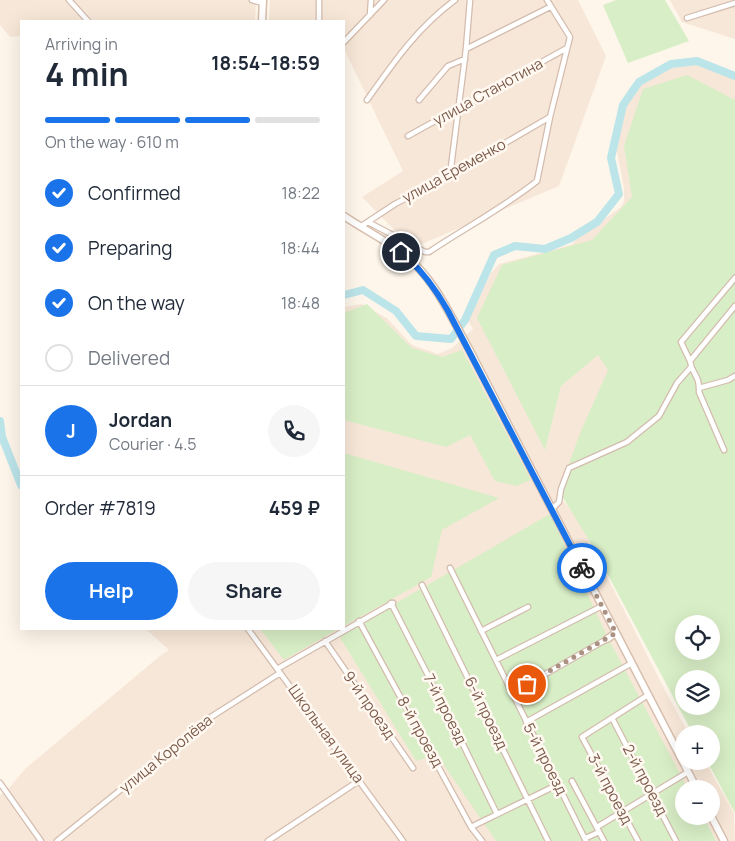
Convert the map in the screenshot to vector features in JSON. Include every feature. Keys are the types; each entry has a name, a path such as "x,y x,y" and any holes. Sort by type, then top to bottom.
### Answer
{"main road":[{"path":"262,20 263,2"},
{"path":"345,217 401,252 429,280 469,349 692,780"},
{"path":"607,639 616,633"},
{"path":"716,825 724,841"}],"street":[{"path":"69,0 87,20"},
{"path":"252,0 263,2"},
{"path":"319,0 319,20"},
{"path":"370,15 371,0"},
{"path":"345,41 384,0"},
{"path":"367,100 419,31 438,12 455,0"},
{"path":"450,175 465,59 470,0"},
{"path":"368,222 429,252 512,200 537,181 550,117 570,38 547,0"},
{"path":"687,18 735,3"},
{"path":"466,49 550,7"},
{"name":"улица Станотина","path":"408,136 568,48"},
{"path":"419,100 448,66 465,59"},
{"name":"улица Еременко","path":"360,227 395,204 450,175 550,117"},
{"path":"724,450 699,392 700,382 680,342 735,278"},
{"path":"690,361 735,306"},
{"path":"552,508 559,502 569,468 626,442 659,416 677,383 691,367"},
{"path":"699,388 728,380 735,376"},
{"name":"5-й проезд","path":"450,568 586,840"},
{"name":"6-й проезд","path":"422,586 548,841"},
{"name":"улица Королёва","path":"345,629 392,603"},
{"name":"7-й проезд","path":"392,603 496,814"},
{"path":"496,660 602,606"},
{"path":"481,631 528,607"},
{"name":"8-й проезд","path":"359,621 471,827 482,841"},
{"name":"Школьная улица","path":"249,630 403,841"},
{"name":"улица Королёва","path":"57,841 210,717 344,630"},
{"path":"512,693 607,639"},
{"name":"9-й проезд","path":"325,641 413,768"},
{"path":"526,722 632,664"},
{"path":"612,718 648,695"},
{"name":"3-й проезд","path":"612,718 582,737 638,841"},
{"name":"2-й проезд","path":"612,718 676,841"},
{"path":"586,840 623,811 688,772"},
{"path":"268,841 360,780"},
{"path":"572,781 604,841"},
{"path":"0,784 41,841"},
{"path":"471,827 557,785"}],"shaded area":[{"path":"0,0 256,0 255,20 20,20 20,36 10,37 0,25"},
{"path":"270,0 578,0 606,56 559,186 412,248 362,197 403,171 345,51 345,20 269,20"},
{"path":"670,0 735,0 735,39 682,22"},
{"path":"678,60 703,62 735,74 735,305 566,473 559,496 576,516 675,709 675,715 678,715 684,725 675,725 675,770 710,770 716,780 675,780 675,825 720,825 720,788 734,813 735,841 0,841 0,795 9,788 26,768 169,650 147,630 345,630 345,307 362,304 388,319 412,345 438,354 452,348 473,329 468,320 491,273 499,264 571,245 587,228 603,220 621,207 624,201 624,188 615,141 616,122 627,96 644,76 665,64"}],"green space":[{"path":"616,0 665,0 689,41 628,63 603,5"},
{"path":"687,75 735,100 735,813 720,785 720,780 717,780 712,770 720,770 720,725 688,725 683,715 720,715 720,670 675,670 675,700 593,547 559,491 581,431 608,370 598,355 561,386 545,450 477,318 502,265 592,240 632,197 624,146 643,89"},
{"path":"367,304 412,348 442,357 462,350 531,480 516,486 495,481 470,435 446,447 345,420 345,313"},
{"path":"345,453 499,498 442,530 431,577 345,625"},
{"path":"550,514 608,638 675,764 675,770 678,770 683,780 675,780 675,825 708,825 716,841 496,841 437,755 416,761 339,636"},
{"path":"261,630 336,630 284,660"}],"waterway":[{"path":"345,295 363,290 396,311 416,336 451,339 465,320 494,255 515,246 545,249 571,238 597,222 619,194 611,158 623,105 639,82 671,64 697,61 735,76"},
{"path":"0,421 2,437 20,482"}],"way so far":[{"path":"527,684 604,642 616,633 582,568"}],"route":[{"path":"401,252 429,280 448,311 582,568"}]}
